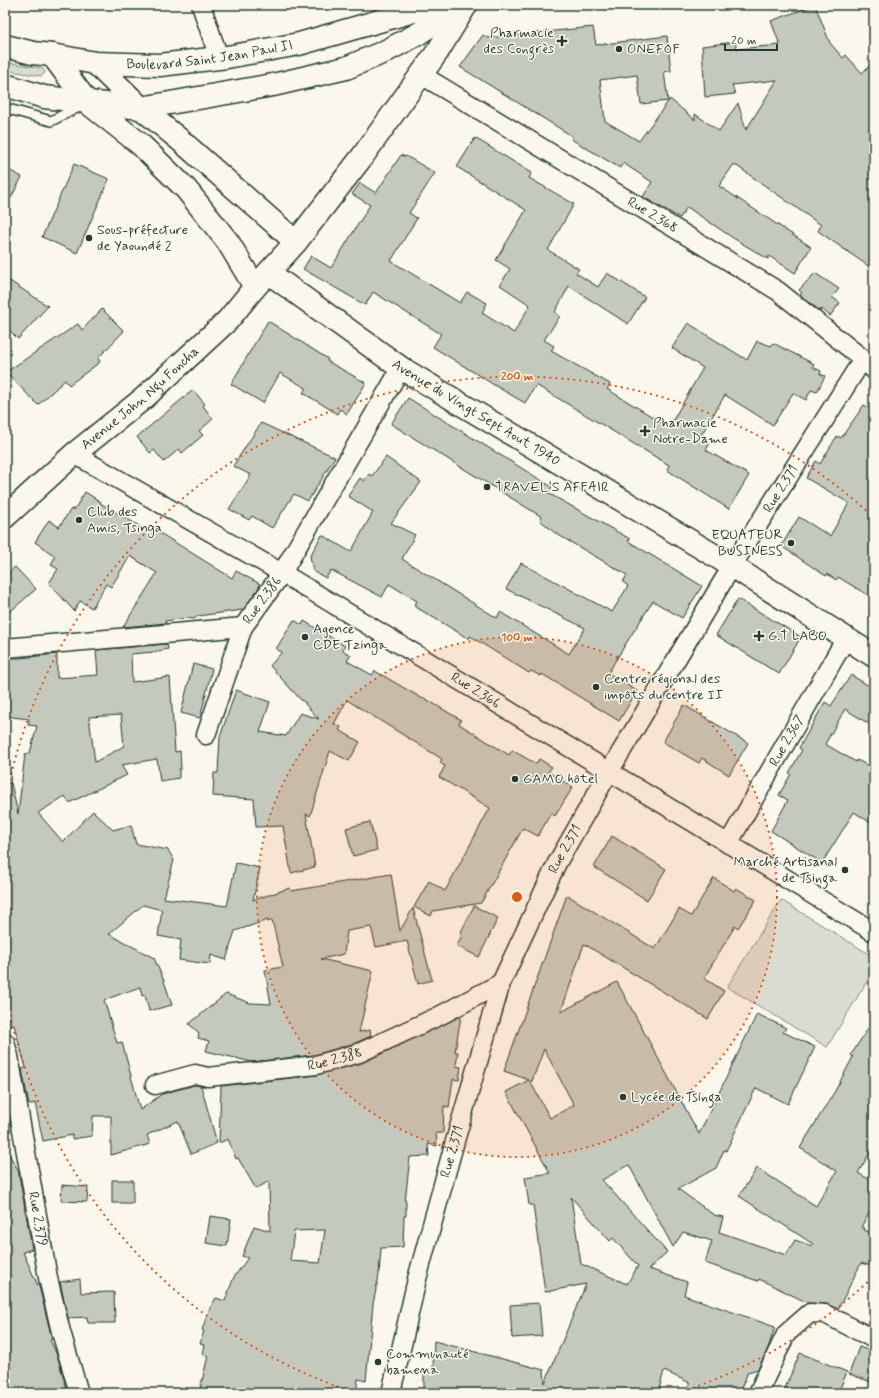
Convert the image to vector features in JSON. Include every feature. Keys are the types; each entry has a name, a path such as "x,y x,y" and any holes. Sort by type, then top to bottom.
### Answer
{"main road":[{"name":"Boulevard Saint Jean Paul II","path":"5,46 33,53 95,63 160,65 219,58 299,44 411,8 435,5"},
{"path":"5,85 44,97 141,108 273,86 346,68 384,52 412,37 461,5"},
{"name":"Avenue John Ngu Foncha","path":"5,517 74,454 155,388 228,320 296,242 362,156 438,51 466,5"},
{"path":"52,55 88,103 140,144 186,189 228,242 262,280"},
{"path":"95,63 141,108 180,140 296,242"},
{"name":"Avenue du Vingt Sept Aout 1940","path":"262,280 401,368 732,566 874,656"}],"street":[{"path":"201,5 219,58"},
{"name":"Rue 2.368","path":"420,74 778,291 868,364"},
{"name":"Rue 2.371","path":"392,1393 417,1279 501,983 557,864 609,772 732,566 868,364"},
{"name":"Rue 2.386","path":"5,648 243,627 282,573 401,368"},
{"name":"Rue 2.366","path":"74,454 282,573 728,844 842,909 874,932"},
{"path":"206,735 243,627"},
{"name":"Rue 2.367","path":"728,844 846,638"},
{"name":"Rue 2.388","path":"155,1085 195,1074 208,1077 316,1065 359,1053 441,1015 501,983"},
{"name":"Rue 2.379","path":"5,1042 9,1056 48,1278 60,1332 80,1393"},
{"path":"758,1393 786,1334 810,1313 825,1314 874,1339"}],"lane":[{"path":"5,108 51,120 88,103"}],"shaded area":[{"path":"5,62 41,68 45,73 41,76 5,70"},
{"path":"781,900 874,957 874,970 827,1047 727,987"}],"building":[{"path":"815,5 830,43 843,58 846,55 862,73 874,61 874,270 818,231 821,225 734,164 719,186 811,247 795,273 769,256 768,259 733,238 687,207 680,218 643,197 652,182 623,163 620,168 571,139 572,136 460,67 483,35 488,38 593,27 596,45 667,36 671,71 664,72 668,101 641,104 637,75 600,80 605,121 639,141 670,99 695,120 695,114 719,131 738,103 746,130 777,80 732,85 735,94 705,97 702,46 735,42 737,49 780,45 771,21"},
{"path":"475,138 532,173 529,178 574,204 548,250 579,269 576,273 598,287 607,273 645,297 628,324 569,286 555,312 560,316 544,340 554,346 551,351 610,384 607,389 669,427 703,368 672,348 688,323 747,360 757,341 771,346 773,343 814,364 813,367 821,371 820,374 825,376 817,392 811,390 806,400 793,393 773,425 725,395 700,437 710,443 706,450 749,475 729,509 667,470 669,465 536,385 525,403 499,388 433,347 441,334 373,292 365,305 303,269 311,256 331,268 370,205 352,194 360,183 376,193 401,155 406,156 435,173 409,213 417,218 391,261 460,303 467,292 487,303 482,313 514,333 530,305 500,285 510,269 496,260 526,210 457,167"},
{"path":"74,164 109,179 77,253 42,237"},
{"path":"5,168 22,177 5,209"},
{"path":"815,273 839,289 832,297 840,303 830,316 822,309 820,311 800,295 802,293 799,290"},
{"path":"5,278 48,306 18,339 5,326"},
{"path":"102,309 124,331 98,358 100,362 69,385 65,380 38,405 6,372 78,324 82,330"},
{"path":"268,321 328,359 327,361 366,383 347,414 340,409 337,414 303,393 306,388 280,373 263,403 231,384"},
{"path":"193,390 205,404 203,406 213,419 199,431 203,435 182,453 179,449 164,462 154,450 150,453 137,437"},
{"path":"408,398 552,487 548,493 630,539 628,541 702,586 682,618 653,601 625,645 608,673 637,691 619,721 542,674 541,676 531,671 529,673 470,636 469,639 414,606 417,601 389,584 382,597 331,570 326,578 313,571 310,556 322,535 351,552 373,512 348,496 360,478 364,481 369,474 372,476 386,457 421,482 391,523 415,535 402,559 497,618 500,612 569,654 585,628 506,589 521,563 612,612 628,586 623,582 627,575 555,533 540,520 542,517 391,424"},
{"path":"864,405 874,411 874,599 838,577 836,580 827,574 826,576 781,546 799,517 830,536 849,503 806,478 816,461 820,464 837,436 841,438"},
{"path":"261,423 335,457 308,501 294,494 272,528 252,516 249,520 229,509 251,475 233,466"},
{"path":"85,492 101,502 100,503 153,534 155,530 232,578 236,571 260,584 258,589 243,610 198,616 194,619 187,618 165,621 166,623 123,627 157,573 130,556 111,587 106,584 92,608 80,601 74,611 49,583 58,569 51,565 55,556 35,542 49,520 59,527 71,509 74,510"},
{"path":"15,567 36,589 5,616 5,576"},
{"name":"G.T LABO","path":"738,599 801,637 779,674 716,635"},
{"path":"294,620 302,625 304,621 345,646 342,650 351,655 347,661 372,675 375,671 423,699 424,698 461,720 459,724 509,755 512,750 536,764 539,759 552,767 548,772 573,787 555,816 551,813 538,836 523,828 481,903 433,911 431,916 414,907 429,881 445,891 490,808 439,777 445,766 440,763 442,759 347,700 334,724 341,727 339,730 360,742 349,761 330,751 310,816 306,814 315,867 291,873 283,826 256,827 254,799 213,796 214,773 218,773 220,737 236,690 270,702 260,732 286,736 300,713 319,719 305,704 306,703 301,700 270,666 282,652 276,649"},
{"path":"167,644 168,649 131,654 132,682 170,677 175,752 180,751 181,769 179,769 179,778 160,781 157,759 121,765 127,775 69,803 65,796 38,813 63,842 93,811 113,830 131,825 136,844 168,850 174,860 164,898 227,906 236,863 260,868 253,900 290,888 291,891 391,874 400,931 413,908 432,980 418,984 407,941 376,947 371,927 347,931 344,954 321,959 373,971 359,1032 370,1030 371,1036 355,1043 314,1055 252,1062 206,1051 209,1041 198,1038 199,1033 189,1024 226,994 250,1003 271,1004 265,970 283,967 272,920 235,931 226,960 211,955 210,964 179,960 181,940 158,936 162,910 143,905 109,934 154,958 172,1005 149,1011 145,995 142,996 140,987 104,1000 117,1043 122,1042 140,1110 162,1094 195,1085 201,1086 217,1143 191,1154 178,1121 147,1135 150,1144 111,1155 111,1116 93,1116 92,1136 72,1139 72,1135 43,1141 35,1103 29,1105 22,1069 26,1068 14,1025 7,1027 5,1019 5,783 11,783 18,814 25,754 30,753 37,726 28,725 29,719 5,716 5,703 7,702 10,675 5,675 5,658 57,654 57,678 98,675 96,650","holes":["121,715 124,746 95,762 89,717"]},
{"path":"193,664 212,669 200,718 181,713"},
{"path":"851,675 874,689 874,727 845,709 825,744 856,762 857,760 874,769 874,825 854,812 822,863 771,831 788,800 779,795 802,750 799,748 825,702 831,706"},
{"path":"684,705 748,743 729,775 702,758 699,763 663,742"},
{"path":"370,822 377,850 353,856 346,828"},
{"path":"612,836 666,869 647,900 594,867"},
{"path":"714,878 734,891 736,888 756,900 738,928 735,926 704,978 724,991 708,1019 584,944 561,1012 617,982 699,1134 757,1014 786,1028 783,1032 815,1047 788,1104 756,1088 726,1151 724,1150 716,1168 678,1189 714,1215 723,1217 719,1232 786,1255 795,1240 812,1246 813,1244 739,1196 757,1168 816,1206 837,1171 800,1148 835,1091 853,1057 851,1055 874,1019 874,1146 858,1173 874,1182 874,1205 861,1227 865,1228 864,1230 874,1234 874,1267 861,1263 838,1309 826,1304 808,1303 759,1279 758,1281 705,1263 712,1241 683,1232 673,1247 629,1165 602,1180 667,1252 649,1269 687,1282 684,1295 775,1327 768,1348 758,1369 748,1372 739,1393 685,1393 690,1383 664,1371 658,1393 424,1393 424,1370 433,1369 434,1341 544,1370 545,1383 586,1284 545,1292 533,1205 529,1205 525,1177 550,1173 506,1092 529,1080 504,1071 567,895 655,949 679,909 691,916","holes":["544,1049 574,1105 550,1118 530,1081 532,1081","571,1197 610,1241 613,1238 638,1266 627,1284 581,1264"]},
{"path":"474,906 498,918 479,957 457,946 462,935 460,934"},
{"path":"461,1016 455,1052 458,1052 456,1066 461,1067 459,1080 453,1079 449,1107 444,1106 443,1133 436,1133 437,1146 428,1144 429,1156 410,1157 405,1202 406,1216 404,1216 403,1247 381,1248 379,1275 373,1304 366,1381 358,1379 356,1393 199,1393 208,1356 202,1354 204,1345 200,1344 204,1331 202,1330 210,1308 216,1298 225,1301 234,1277 248,1258 242,1256 254,1226 270,1231 269,1181 256,1189 238,1158 236,1159 228,1139 219,1143 221,1086 317,1075 362,1063","holes":["325,1230 320,1263 290,1261 294,1231"]},
{"path":"5,1147 18,1170 25,1208 32,1249 23,1252 39,1286 52,1339 50,1340 57,1355 68,1393 5,1393"},
{"path":"112,1180 133,1180 133,1203 112,1203"},
{"path":"62,1185 88,1187 87,1202 61,1201"},
{"path":"210,1216 231,1219 227,1246 206,1243"},
{"path":"80,1279 81,1293 114,1292 115,1323 88,1323 87,1317 68,1318 60,1282"},
{"path":"539,1303 542,1336 512,1338 510,1305"},
{"path":"859,1347 874,1352 874,1383 849,1374"},
{"path":"800,1353 847,1372 838,1393 783,1393"}],"place":[{"name":"Pharmacie des Congrès","path":"562,41"},
{"name":"ONEFOF","path":"619,49"},
{"name":"Sous-préfecture de Yaoundé 2","path":"89,238"},
{"name":"Pharmacie Notre-Dame","path":"645,431"},
{"name":"TRAVEL'S AFFAIR","path":"487,487"},
{"name":"Club des Amis, Tsinga","path":"79,520"},
{"name":"EQUATEUR BUSINESS","path":"791,543"},
{"name":"G.T LABO","path":"759,636"},
{"name":"Agence CDE Tzinga","path":"305,637"},
{"name":"Centre régional des impôts du centre II","path":"596,687"},
{"name":"GAMO hôtel","path":"515,779"},
{"name":"Marché Artisanal de Tsinga","path":"845,870"},
{"name":"Lycée de Tsinga","path":"623,1097"},
{"name":"Communauté bamena","path":"378,1362"}]}
